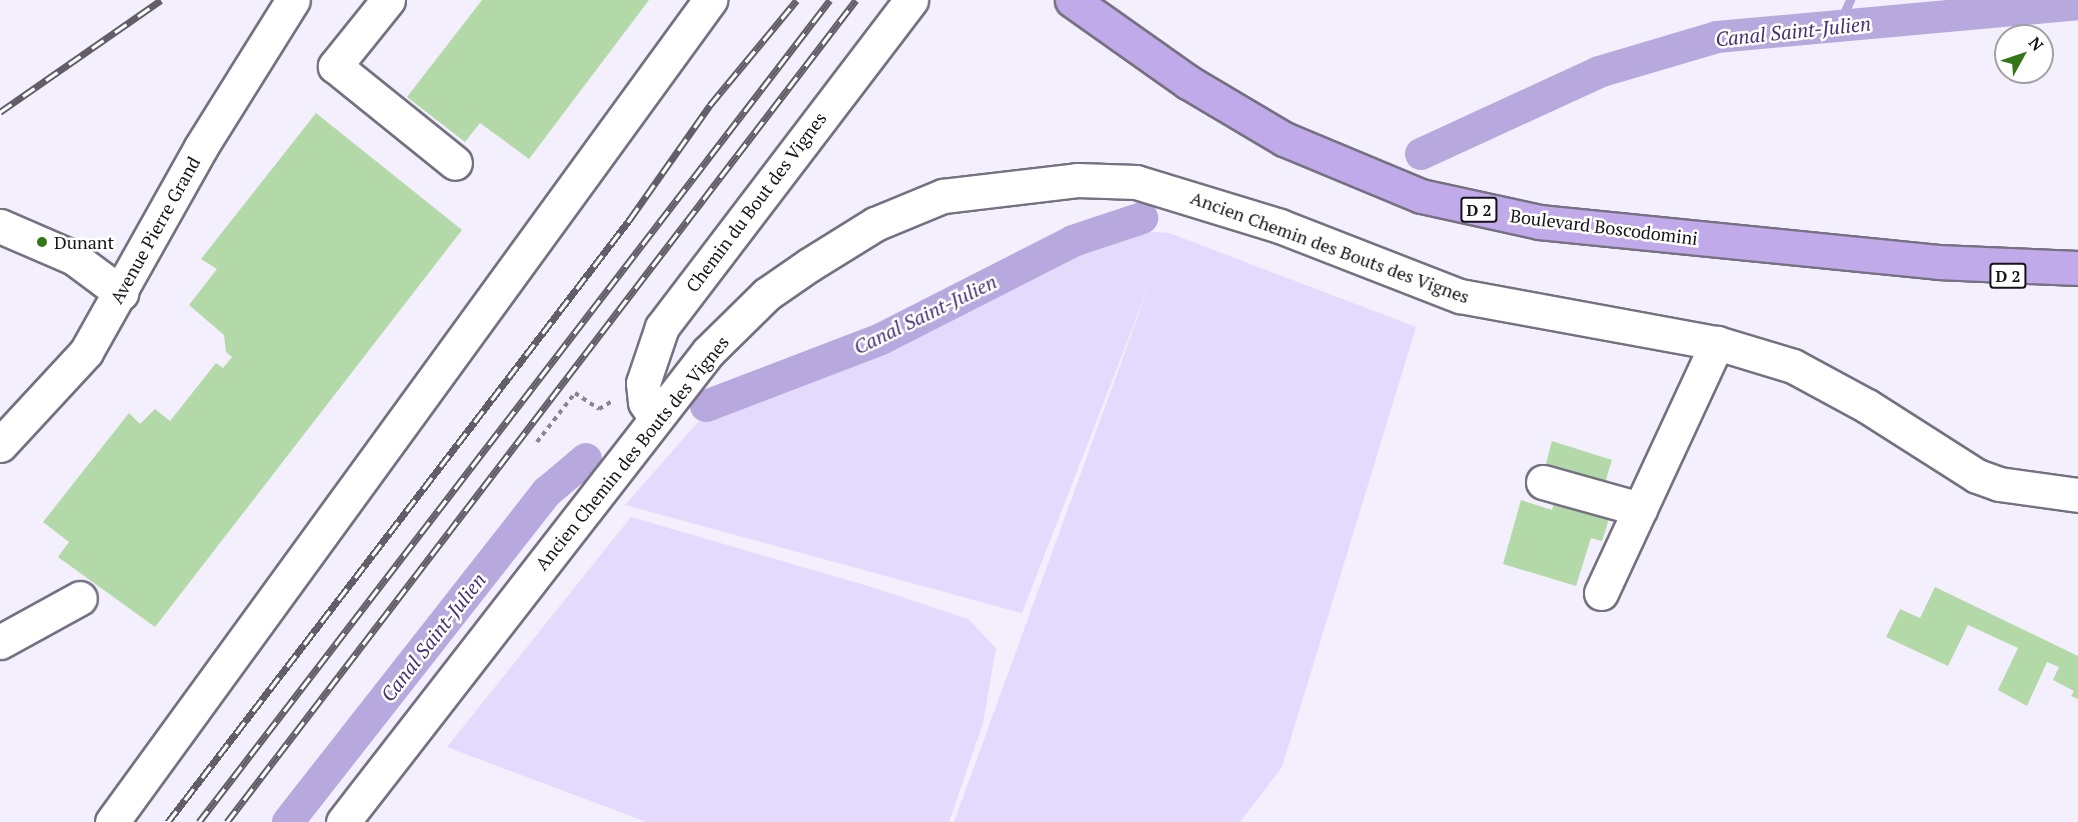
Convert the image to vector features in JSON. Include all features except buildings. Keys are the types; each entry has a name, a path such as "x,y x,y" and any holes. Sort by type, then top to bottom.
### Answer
{"main road":[{"name":"Boulevard Boscodomini","path":"1072,0 1188,82 1284,139 1421,196 1539,222 1938,262 2078,268"},
{"name":"Boulevard Boscodomini","path":"1938,262 2078,291"}],"street":[{"name":"Avenue Pierre Grand","path":"0,445 86,352 201,147 293,0"},
{"path":"388,0 335,66 455,163"},
{"path":"112,822 710,0"},
{"name":"Chemin du Bout des Vignes","path":"643,383 662,327 911,0"},
{"name":"Ancien Chemin des Bouts des Vignes","path":"343,822 708,352 767,294 875,224 943,196 1077,180 1136,182 1217,204 1460,296 1717,343 1793,366 1867,406 1977,476 1999,484 2070,489"},
{"path":"0,226 74,258 121,293"},
{"path":"1601,593 1717,343"},
{"path":"643,383 645,402 656,418"},
{"path":"1543,482 1640,509"},
{"path":"0,642 80,598"}],"path":[{"path":"537,442 575,393 600,409 643,383"}],"shaded area":[{"path":"1139,231 1169,233 1416,327 1282,767 1240,822 954,822 1153,275 1022,613 625,505 699,421 745,405 1068,257"},
{"path":"631,517 878,589 968,619 996,648 983,723 949,822 647,822 447,747"}],"waterway":[{"path":"1837,28 1850,0"},
{"name":"Canal Saint-Julien","path":"1421,154 1599,72 1717,37 2078,4"},
{"name":"Canal Saint-Julien","path":"706,406 881,339 1073,241 1142,218"},
{"name":"Canal Saint-Julien","path":"288,822 547,492 586,459"}],"railway":[{"path":"0,112 161,0"},
{"path":"168,822 630,219 710,105 797,0"},
{"path":"199,822 830,0"},
{"path":"227,822 856,0"}],"place":[{"name":"Dunant","path":"42,242"}]}
